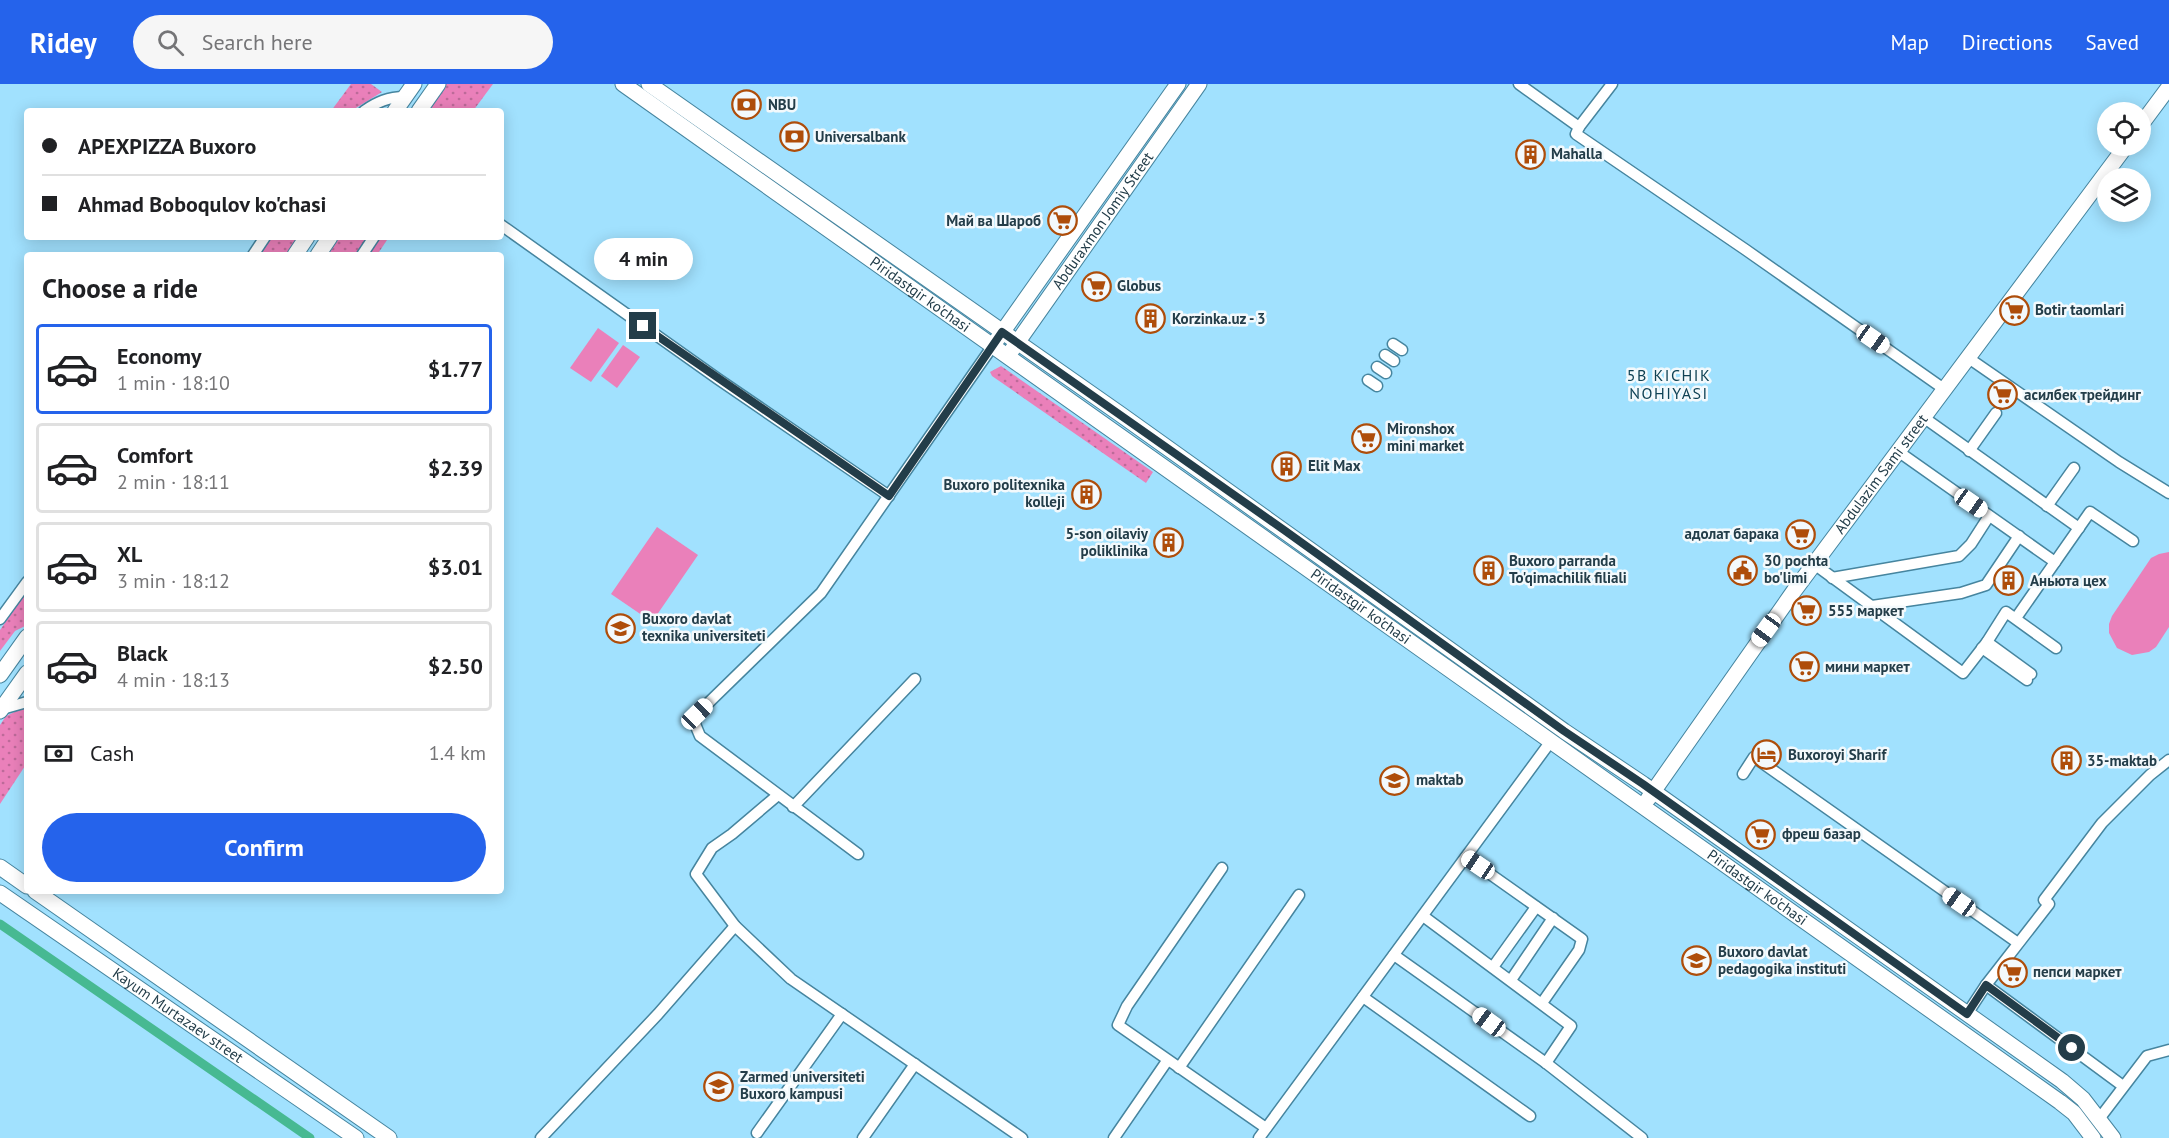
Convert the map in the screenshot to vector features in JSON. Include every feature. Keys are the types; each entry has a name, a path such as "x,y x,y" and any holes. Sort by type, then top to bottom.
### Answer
{"main road":[{"path":"397,108 414,84"},
{"name":"Piridastgir ko'chasi","path":"623,84 2060,1102 2074,1113 2093,1138"},
{"name":"Piridastgir ko'chasi","path":"649,84 2073,1089 2113,1138"},
{"name":"Abduraxmon Jomiy Street","path":"992,347 1178,84"},
{"name":"Abduraxmon Jomiy Street","path":"1007,357 1199,84"},
{"path":"2151,111 2169,87"},
{"path":"422,108 432,97"},
{"name":"Abdulazim Sami street","path":"1642,806 1814,564 2118,156"},
{"path":"0,675 24,641"},
{"path":"1,710 24,677"},
{"path":"0,867 24,884"},
{"name":"Kayum Murtazaev street","path":"0,893 356,1138"},
{"name":"Kayum Murtazaev street","path":"39,894 389,1138"}],"street":[{"path":"1519,84 1579,127"},
{"path":"1612,84 1576,134 1944,389"},
{"path":"368,108 374,103 391,97 405,97"},
{"path":"504,227 889,496"},
{"path":"858,854 700,736 695,724 697,714 821,592 992,347"},
{"path":"1967,357 2119,462 2169,493"},
{"path":"1969,451 1996,413"},
{"path":"1923,417 2079,528"},
{"path":"1899,452 2055,562"},
{"path":"2047,506 2074,468"},
{"path":"2016,618 2090,512 2133,541"},
{"path":"1833,578 1959,556 1971,544 1989,516"},
{"path":"1872,606 1960,593 1986,585 2019,536"},
{"path":"1814,564 1963,673 1985,645 2006,612 2056,648"},
{"path":"0,619 24,586"},
{"path":"1985,645 2029,677"},
{"path":"793,807 915,679"},
{"path":"1,710 24,703"},
{"path":"1259,1138 1551,741"},
{"path":"1743,774 1754,757 2018,943"},
{"path":"1967,1014 1986,985 2049,904 2044,900 2102,823 2150,775 2169,760"},
{"path":"778,795 712,848 696,874 735,926 791,979 1022,1138"},
{"path":"1466,857 1582,939 1581,945 1542,1003"},
{"path":"1222,868 1128,1006 1118,1025 1266,1128"},
{"path":"1179,1068 1299,895"},
{"path":"1494,967 1536,907"},
{"path":"1423,916 1571,1026 1546,1063"},
{"path":"1511,980 1553,918"},
{"path":"541,1138 658,1014 735,926"},
{"path":"1394,955 1546,1063 1642,1138"},
{"path":"1986,985 2123,1086"},
{"path":"1363,997 1530,1116"},
{"path":"757,1133 842,1014"},
{"path":"2099,1119 2147,1056 2169,1050"},
{"path":"1114,1138 1167,1060"},
{"path":"866,1137 915,1064"}],"shaded area":[{"path":"351,84 371,84 382,92 356,108 333,108"},
{"path":"446,84 493,84 475,108 432,108 432,104"},
{"path":"268,240 297,240 289,252 260,252"},
{"path":"338,240 367,240 358,252 330,252"},
{"path":"378,240 387,240 379,252 370,252"},
{"path":"598,328 619,343 591,382 570,368"},
{"path":"623,345 640,357 617,388 601,376"},
{"path":"1001,366 1153,472 1146,483 992,376 990,372"},
{"path":"657,527 698,555 652,622 611,594"},
{"path":"2169,552 2169,627 2156,647 2149,652 2132,655 2117,648 2109,633 2109,624 2151,558"},
{"path":"24,595 24,626 15,631 0,651 0,630"},
{"path":"24,707 24,768 0,804 0,725 6,716"}],"waterway":[{"path":"0,924 310,1138"}],"place":[{"name":"NBU","path":"747,105"},
{"name":"Universalbank","path":"794,137"},
{"name":"Mahalla","path":"1530,154"},
{"name":"Май ва Шароб","path":"1062,221"},
{"name":"Globus","path":"1096,286"},
{"name":"Botir taomlari","path":"2014,310"},
{"name":"Korzinka.uz - 3","path":"1151,319"},
{"name":"асилбек трейдинг","path":"2003,395"},
{"name":"Mironshox mini market","path":"1366,438"},
{"name":"Elit Max","path":"1287,466"},
{"name":"Buxoro politexnika kolleji","path":"1086,494"},
{"name":"адолат барака","path":"1800,534"},
{"name":"5-son oilaviy poliklinika","path":"1169,543"},
{"name":"Buxoro parranda To'qimachilik filiali","path":"1488,570"},
{"name":"30 pochta bo'limi","path":"1743,570"},
{"name":"Аньюта цех","path":"2009,581"},
{"name":"555 маркет","path":"1807,611"},
{"name":"Buxoro davlat texnika universiteti","path":"621,628"},
{"name":"мини маркет","path":"1804,667"},
{"name":"Buxoroyi Sharif","path":"1767,755"},
{"name":"35-maktab","path":"2066,761"},
{"name":"maktab","path":"1395,780"},
{"name":"фреш базар","path":"1761,834"},
{"name":"Buxoro davlat pedagogika instituti","path":"1697,961"},
{"name":"пепси маркет","path":"2012,972"},
{"name":"Zarmed universiteti Buxoro kampusi","path":"719,1086"}],"district":[{"name":"5B KICHIK NOHIYASI","path":"1669,384"}],"route":[{"path":"643,326 889,496 1002,332 1967,1014 1986,985 2072,1048"}]}
